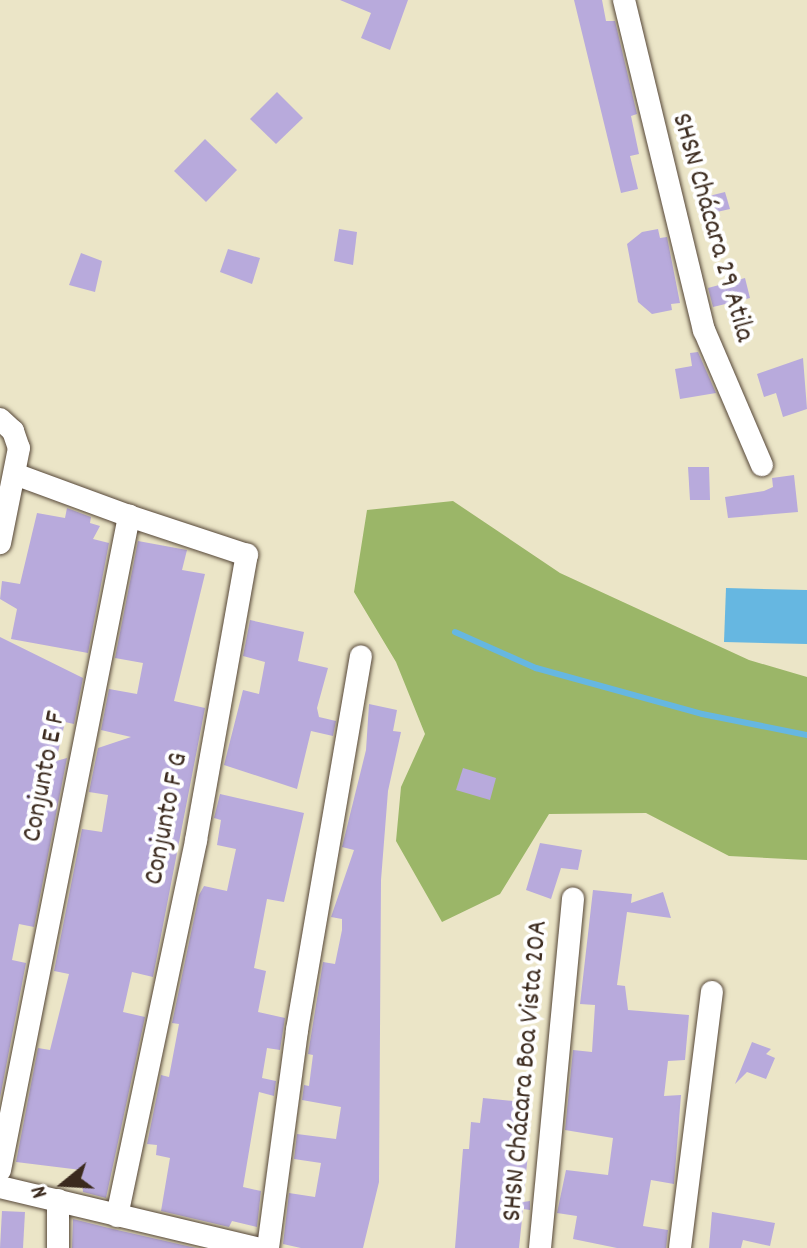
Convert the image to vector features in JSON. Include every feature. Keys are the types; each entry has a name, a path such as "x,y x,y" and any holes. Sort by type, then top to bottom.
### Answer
{"street":[{"name":"SHSN Chácara 29 Atila","path":"624,0 648,118 704,330 762,465"},
{"path":"0,419 13,431 19,448 0,543"},
{"path":"15,474 129,516"},
{"name":"Conjunto E F","path":"0,1170 129,516"},
{"name":"Conjunto F G","path":"117,1216 196,840 247,555 129,516"},
{"path":"268,1248 297,1030 361,656"},
{"name":"SHSN Chácara Boa Vista 20A","path":"540,1248 573,899"},
{"path":"680,1248 712,992"},
{"path":"0,1187 117,1216 164,1238 256,1248"},
{"path":"58,1200 58,1248"}],"green space":[{"path":"453,501 560,573 749,660 807,677 807,860 729,856 646,813 549,814 500,894 442,922 396,841 401,787 425,734 396,662 354,592 367,510"}],"water":[{"path":"726,588 807,590 807,644 724,642"}],"building":[{"path":"340,0 408,0 390,50 361,38 371,13"},
{"path":"574,0 602,0 606,21 615,21 637,114 631,116 639,154 630,156 638,189 621,193"},
{"path":"277,92 303,118 276,144 250,119"},
{"path":"205,139 237,170 206,202 174,171"},
{"path":"725,192 730,209 708,214 705,197"},
{"path":"339,229 357,232 353,265 334,261"},
{"path":"658,229 660,238 667,237 680,303 671,304 672,310 652,314 638,302 627,244 642,232"},
{"path":"228,249 260,258 252,284 220,272"},
{"path":"81,253 102,261 95,292 69,285"},
{"path":"745,278 750,298 713,307 708,288"},
{"path":"698,352 716,393 680,399 675,369 692,366 690,353"},
{"path":"803,358 807,409 783,417 776,393 764,397 757,374"},
{"path":"688,467 709,467 710,500 690,500"},
{"path":"794,475 798,512 728,518 725,497 764,491 773,487 772,478"},
{"path":"67,508 91,517 90,523 100,526 93,539 109,543 88,653 11,639 17,609 0,599 2,581 20,584 37,513 65,518"},
{"path":"138,541 187,550 182,570 205,574 174,701 205,708 153,977 132,972 123,1012 145,1017 106,1198 83,1192 81,1170 16,1162 38,1048 50,1050 69,974 54,971 82,829 102,832 108,795 89,792 98,748 131,737 101,730 109,689 137,694 143,663 115,658"},
{"path":"250,620 304,632 298,661 328,668 317,708 319,717 336,721 333,736 311,731 297,789 224,765 243,690 259,694 265,662 243,656"},
{"path":"0,637 83,678 74,724 65,722 56,761 67,758 34,927 19,924 12,960 26,963 0,1098"},
{"path":"369,704 397,710 393,731 401,732 388,791 381,880 379,1182 363,1248 301,1248 283,1244 289,1193 315,1197 321,1163 294,1159 297,1134 336,1139 341,1107 302,1100 304,1085 309,1086 313,1055 308,1054 323,962 335,964 342,930 342,919 331,917 354,850 342,847 366,750"},
{"path":"463,768 496,778 490,800 456,790"},
{"path":"220,794 304,813 284,902 267,899 254,968 266,971 258,1012 285,1018 280,1050 267,1048 262,1078 276,1081 274,1096 259,1092 243,1187 261,1191 257,1227 232,1221 229,1227 161,1211 170,1158 156,1155 157,1145 147,1144 161,1075 169,1077 179,1024 172,1023 199,895 204,886 227,891 236,849 217,845 221,820 214,818"},
{"path":"540,843 582,850 578,870 561,868 551,899 526,890"},
{"path":"593,890 632,894 631,903 663,892 671,918 627,912 617,985 625,986 628,1010 689,1015 685,1060 668,1061 664,1096 681,1095 674,1184 651,1180 643,1226 668,1230 666,1248 617,1248 573,1239 577,1216 557,1213 566,1170 608,1175 613,1138 565,1130 573,1050 592,1052 595,1005 580,1004"},
{"path":"752,1042 771,1049 766,1054 775,1058 766,1079 747,1072 735,1084"},
{"path":"483,1098 523,1102 522,1154 528,1154 523,1202 530,1201 530,1210 523,1209 519,1248 455,1248 463,1149 469,1149 471,1122 480,1123"},
{"path":"2,1211 25,1212 23,1248 0,1248"},
{"path":"712,1212 775,1223 770,1246 743,1240 741,1248 709,1248"},
{"path":"73,1219 113,1229 196,1248 72,1248"}],"waterway":[{"path":"455,632 536,668 702,714 807,735"}]}
